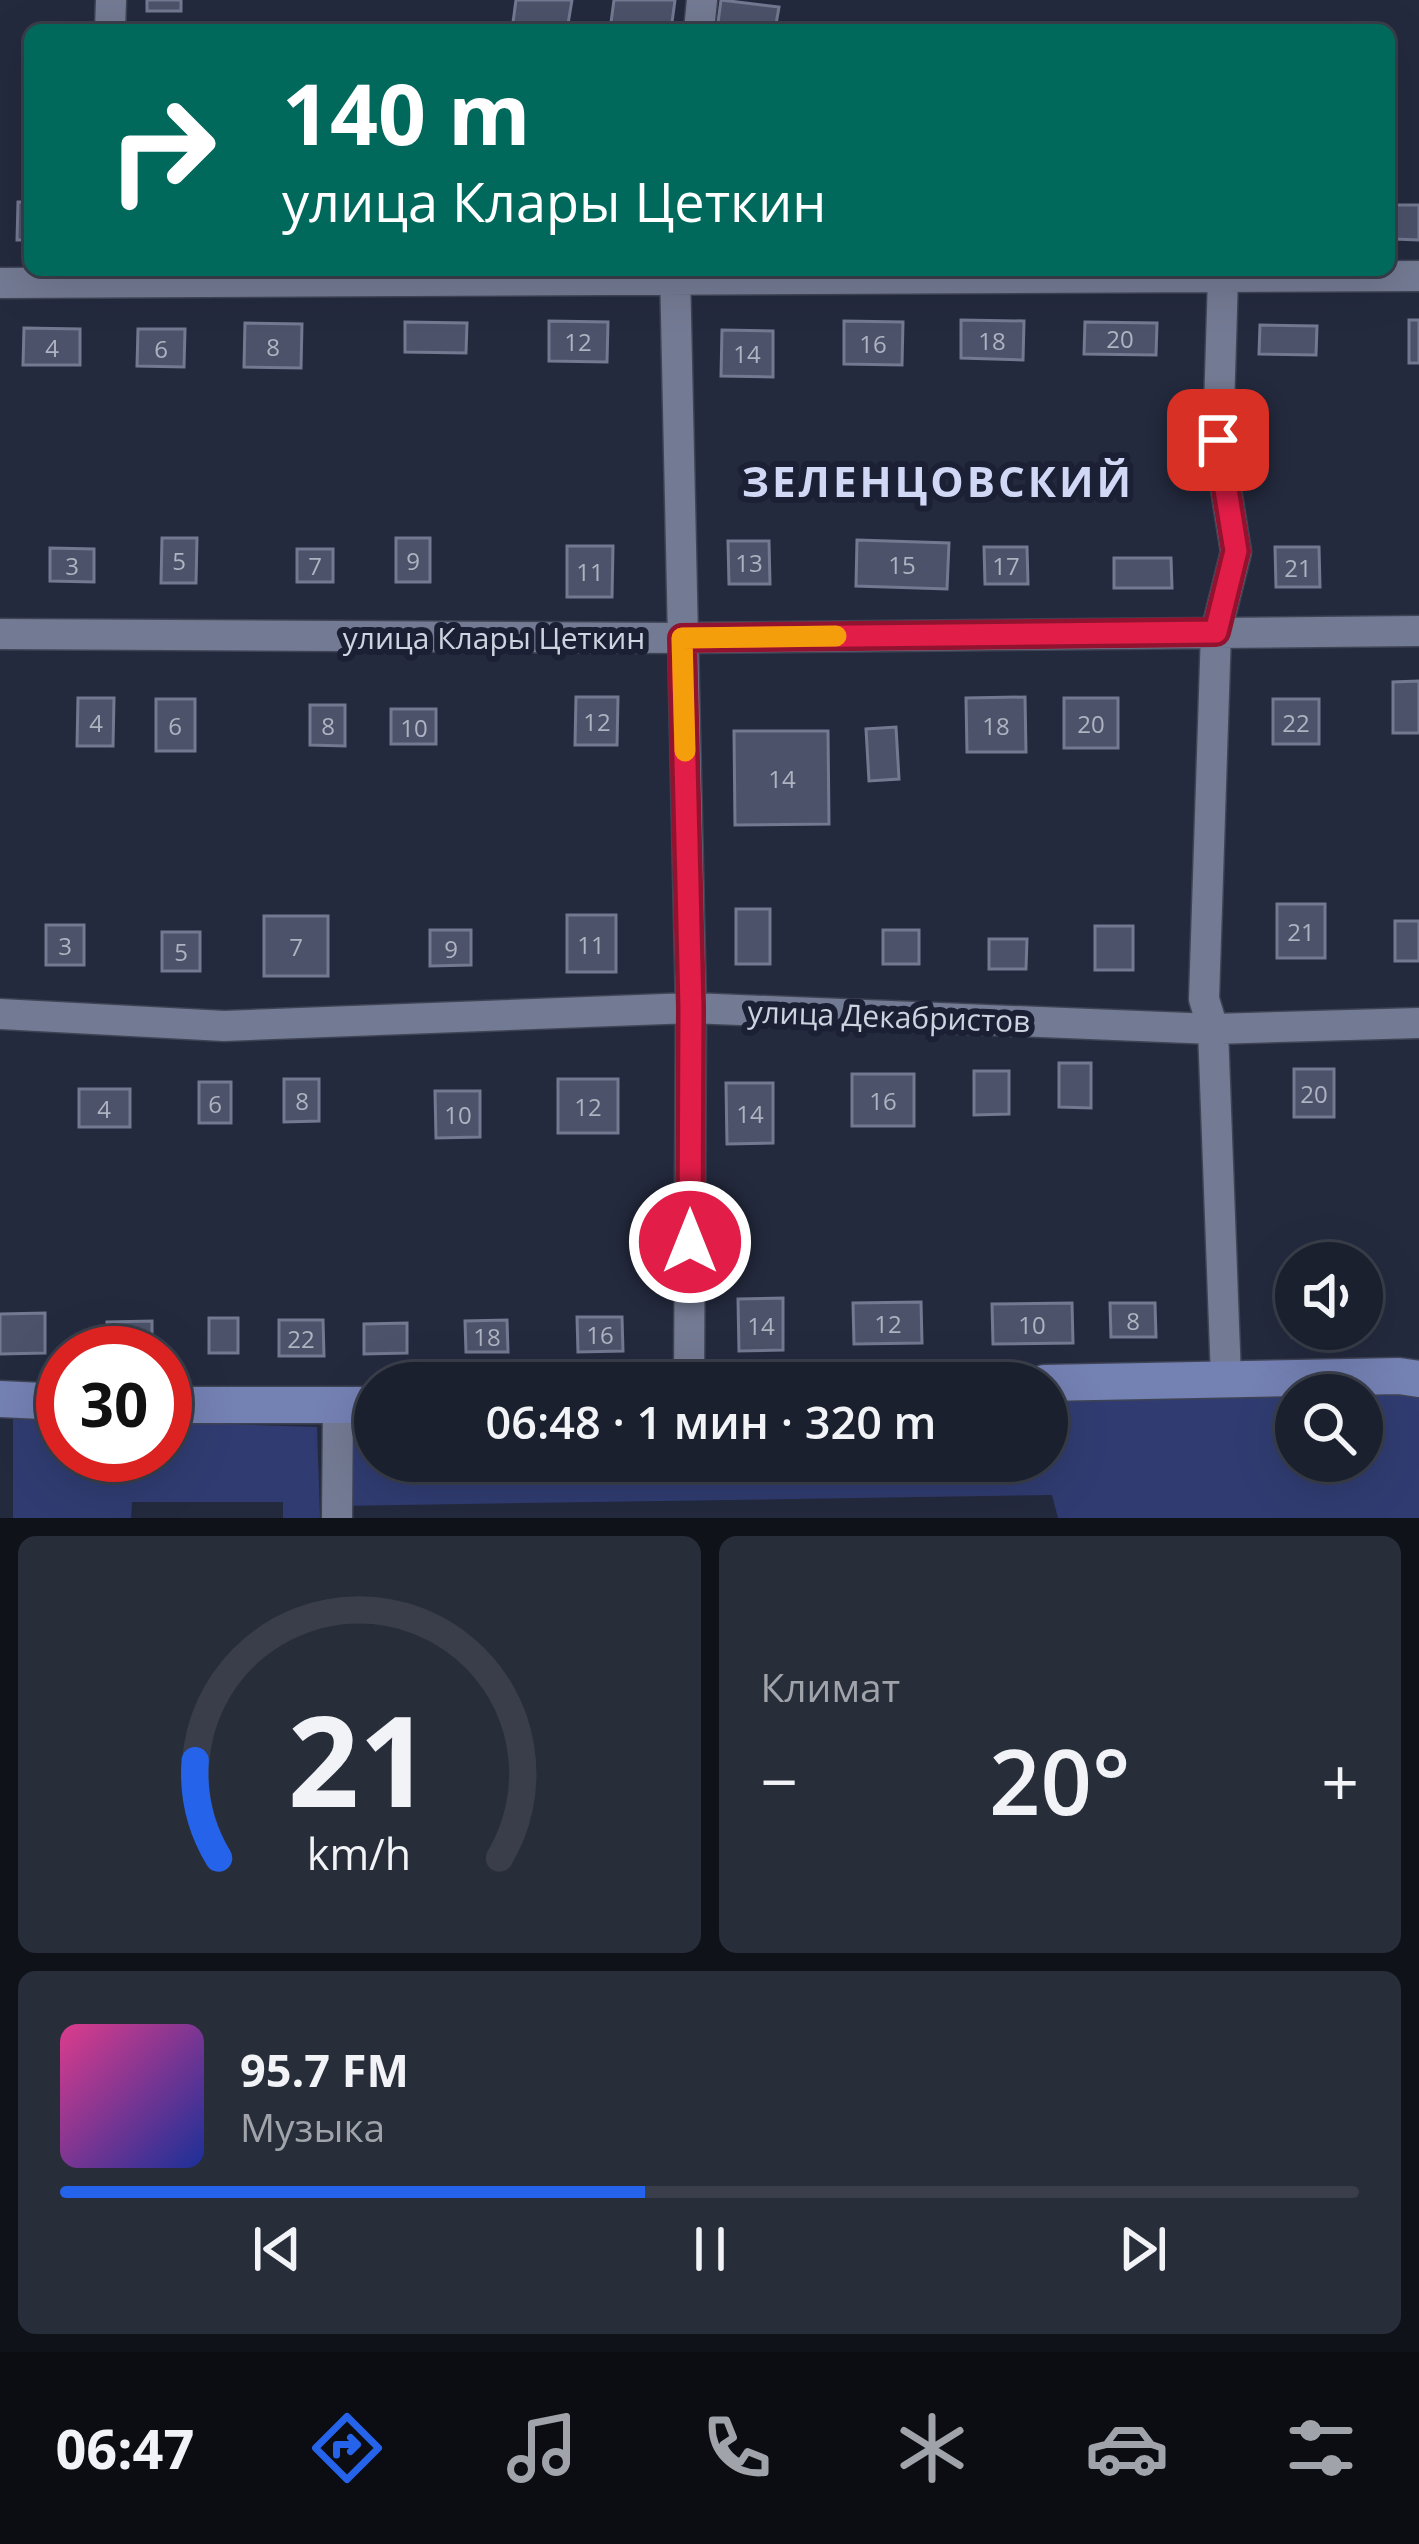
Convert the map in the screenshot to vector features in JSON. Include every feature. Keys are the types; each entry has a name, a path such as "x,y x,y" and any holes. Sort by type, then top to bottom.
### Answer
{"main road":[{"path":"1068,1382 1419,1379"},
{"path":"0,1400 36,1401"},
{"path":"192,1406 354,1406"}],"street":[{"path":"0,283 103,276"},
{"path":"675,276 691,1008 689,1362"},
{"path":"858,276 1419,276"},
{"path":"1223,278 1218,440 1236,551 1216,632 1204,999 1213,1029 1226,1378"},
{"name":"улица Клары Цеткин","path":"0,634 682,638 1419,631"},
{"name":"улица Декабристов","path":"0,1014 224,1026 691,1008 1213,1029 1419,1023"},
{"path":"337,1518 338,1407"}],"shaded area":[{"path":"1383,1379 1419,1379 1419,1518 1058,1518 1052,1495 337,1506 338,1407 354,1406 354,1482 1068,1482 1068,1383 1275,1381 1275,1482 1383,1482"},
{"path":"13,1417 36,1418 36,1482 192,1482 192,1423 317,1427 320,1518 283,1518 283,1502 132,1502 131,1518 13,1518"}],"building":[{"path":"147,0 181,0 181,11 147,11"},
{"path":"516,0 572,0 568,24 513,24"},
{"path":"614,0 675,0 672,24 611,24"},
{"path":"721,0 779,7 776,24 718,24"},
{"path":"18,202 24,202 24,240 17,240"},
{"path":"1395,205 1419,205 1419,240 1395,239"},
{"path":"961,320 1024,321 1023,360 961,358"},
{"path":"1409,320 1419,320 1419,363 1409,363"},
{"path":"549,321 608,322 607,362 549,361"},
{"path":"844,321 903,322 902,365 844,364"},
{"path":"405,322 467,323 466,353 405,352"},
{"path":"1085,322 1157,323 1156,355 1084,354"},
{"path":"245,323 302,324 301,368 244,367"},
{"path":"1260,325 1317,326 1316,355 1259,354"},
{"path":"24,328 80,329 80,365 23,365"},
{"path":"138,329 185,329 184,367 137,366"},
{"path":"722,330 773,331 773,377 721,376"},
{"path":"162,538 197,538 196,583 161,583"},
{"path":"396,538 430,538 430,582 396,582"},
{"path":"857,540 949,543 947,589 856,586"},
{"path":"728,541 769,541 770,584 729,584"},
{"path":"567,546 613,546 612,597 567,597"},
{"path":"984,547 1027,547 1028,584 985,584"},
{"path":"1275,547 1319,547 1320,587 1276,587"},
{"path":"50,548 94,549 94,582 50,581"},
{"path":"297,549 333,549 333,582 297,582"},
{"path":"1114,558 1171,558 1172,588 1114,588"},
{"path":"1419,681 1419,733 1393,733 1393,682"},
{"path":"576,697 618,697 617,745 575,745"},
{"path":"1025,697 1026,752 967,752 966,698"},
{"path":"78,698 114,698 113,746 77,746"},
{"path":"1064,698 1118,698 1118,748 1064,748"},
{"path":"156,699 195,699 195,751 156,751"},
{"path":"1273,699 1319,699 1319,744 1273,744"},
{"path":"310,705 345,705 345,746 310,745"},
{"path":"391,709 436,709 436,744 391,744"},
{"path":"896,727 899,779 869,781 866,729"},
{"path":"734,731 828,731 829,824 735,825"},
{"path":"1277,904 1325,904 1325,958 1277,958"},
{"path":"736,909 770,909 770,964 736,964"},
{"path":"567,915 616,915 616,972 567,972"},
{"path":"264,916 328,916 328,976 264,976"},
{"path":"1395,921 1419,921 1419,961 1395,961"},
{"path":"46,925 84,925 84,965 46,965"},
{"path":"1095,926 1133,926 1133,970 1095,970"},
{"path":"430,930 471,930 471,965 430,966"},
{"path":"883,930 919,930 919,964 883,964"},
{"path":"162,932 200,932 200,971 162,971"},
{"path":"989,939 1027,939 1026,969 989,969"},
{"path":"1059,1063 1091,1063 1091,1108 1059,1107"},
{"path":"1294,1069 1334,1069 1334,1117 1294,1117"},
{"path":"974,1071 1009,1071 1009,1114 974,1115"},
{"path":"852,1074 914,1074 914,1126 852,1126"},
{"path":"284,1079 319,1079 319,1121 284,1122"},
{"path":"558,1079 618,1079 618,1133 558,1133"},
{"path":"199,1082 231,1082 231,1123 199,1123"},
{"path":"726,1083 773,1083 773,1143 727,1144"},
{"path":"79,1089 130,1089 130,1127 79,1127"},
{"path":"435,1091 480,1091 480,1137 436,1138"},
{"path":"783,1298 783,1350 739,1351 738,1299"},
{"path":"921,1302 922,1343 854,1344 853,1303"},
{"path":"1072,1303 1073,1343 993,1344 992,1304"},
{"path":"1110,1303 1155,1303 1156,1337 1111,1337"},
{"path":"45,1313 45,1326 36,1326 36,1353 0,1354 0,1314"},
{"path":"577,1317 622,1317 623,1351 578,1352"},
{"path":"209,1318 238,1318 238,1353 209,1353"},
{"path":"279,1320 323,1320 324,1356 279,1356"},
{"path":"507,1320 508,1352 466,1352 465,1321"},
{"path":"152,1321 152,1326 107,1326 107,1322"},
{"path":"407,1323 407,1353 364,1354 364,1324"}],"slow traffic":[{"path":"685,751 682,638 836,636"}],"district":[{"name":"ЗЕЛЕНЦОВСКИЙ","path":"938,480"}],"route":[{"path":"690,1242 691,1008 682,638 1216,632 1236,551 1218,440"}]}
